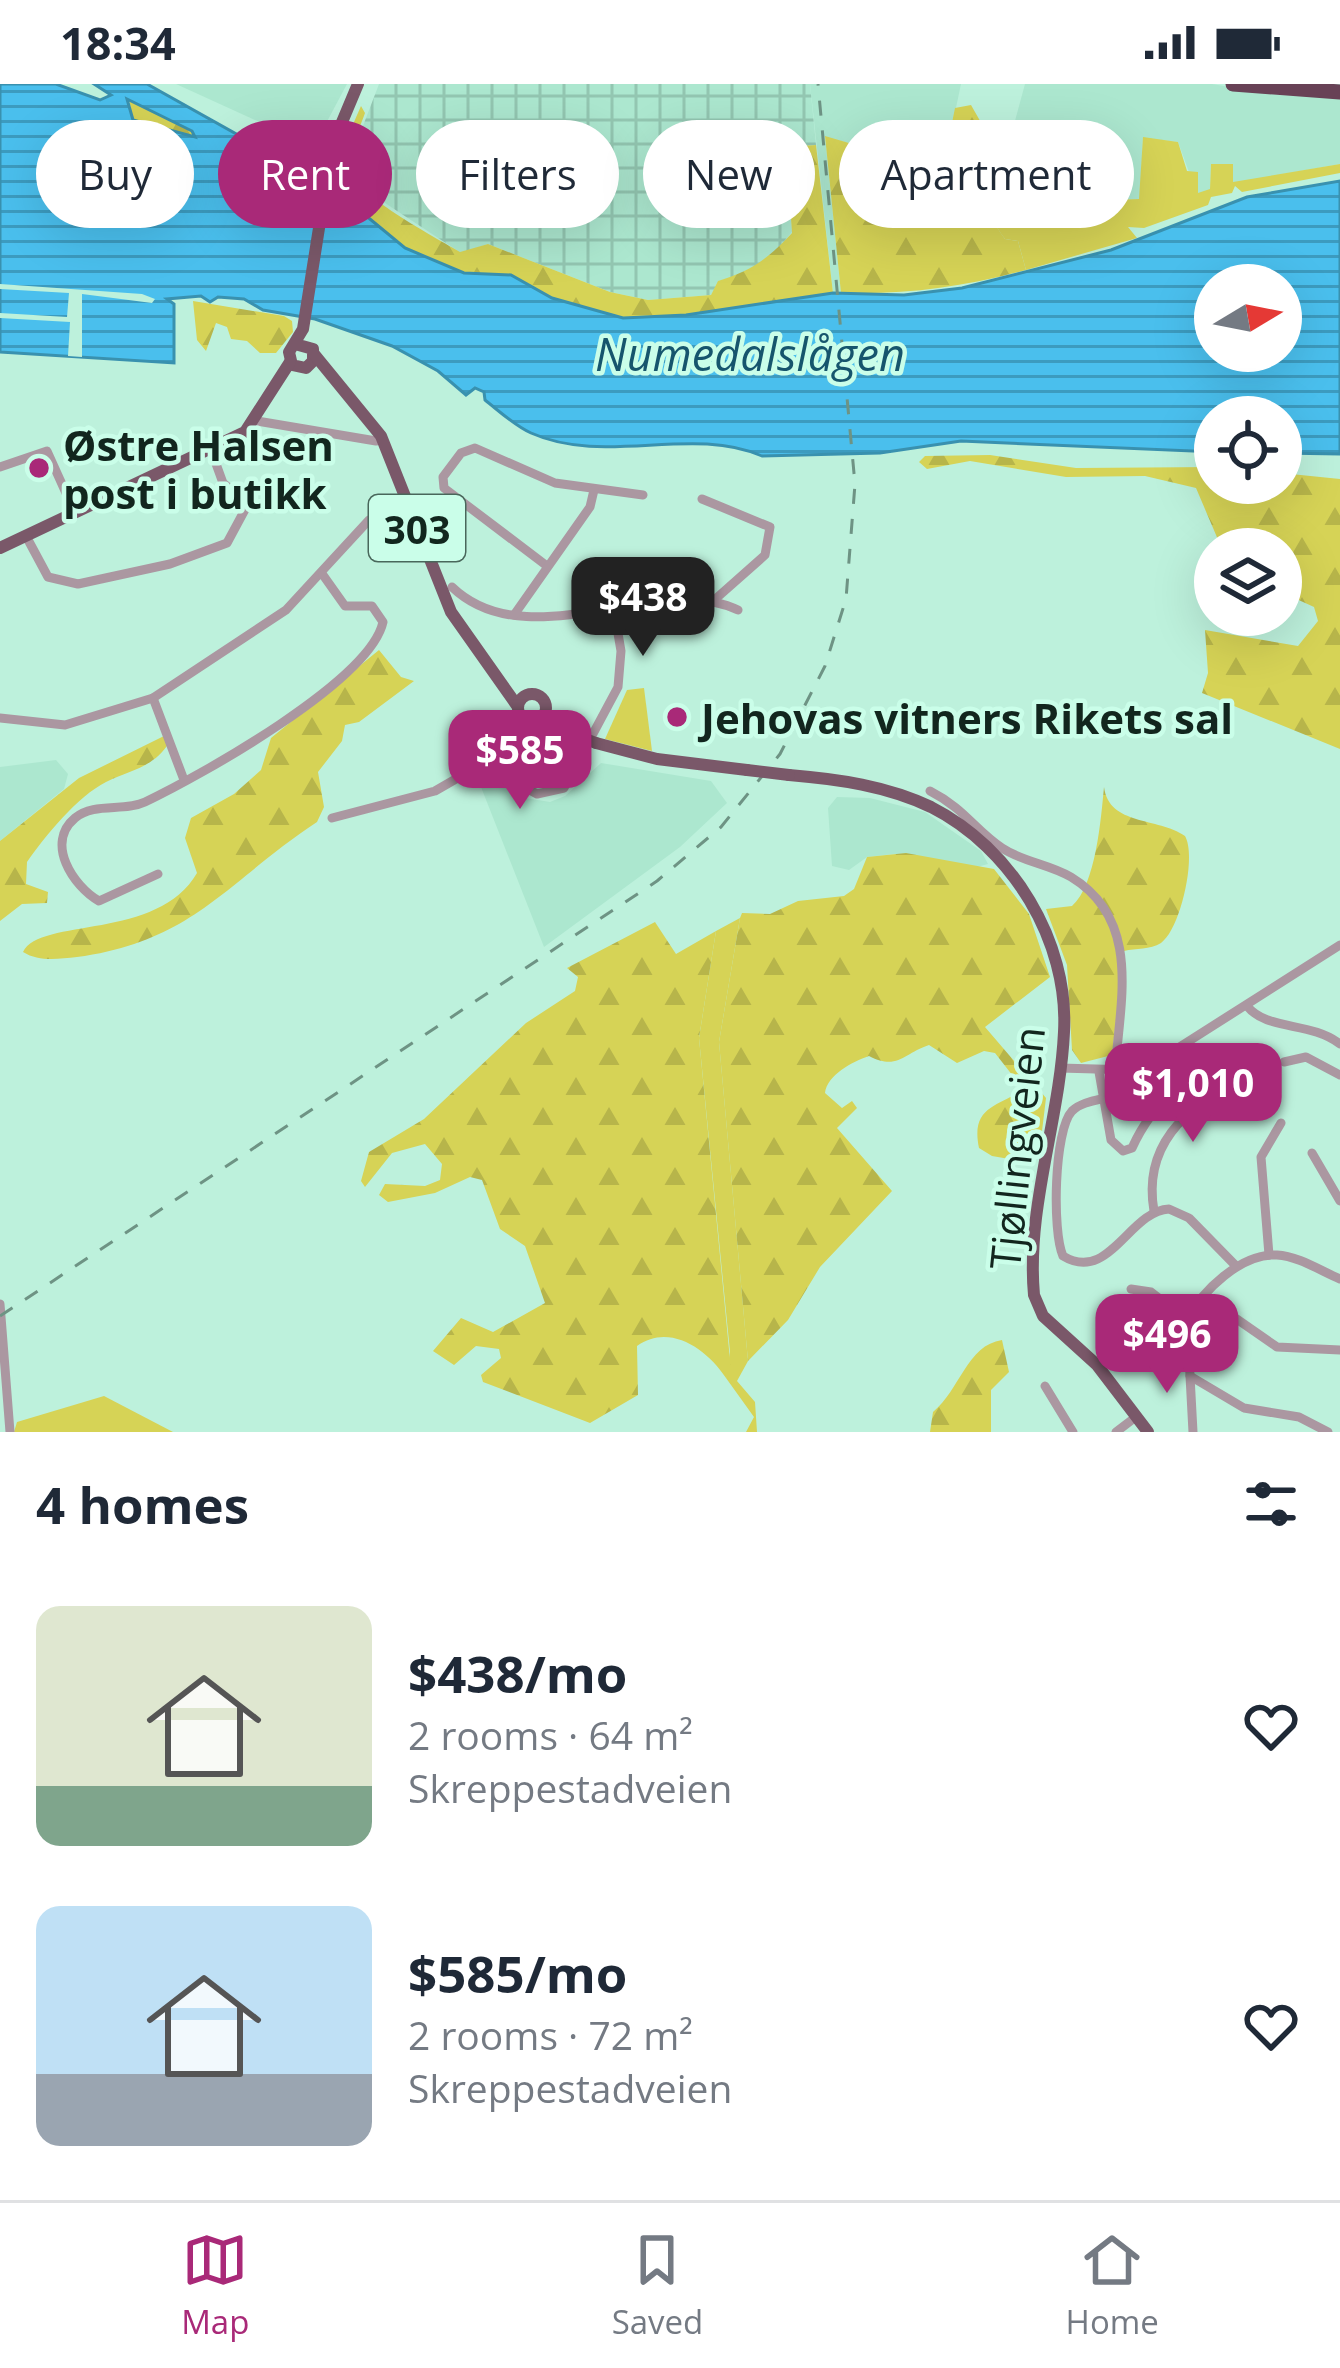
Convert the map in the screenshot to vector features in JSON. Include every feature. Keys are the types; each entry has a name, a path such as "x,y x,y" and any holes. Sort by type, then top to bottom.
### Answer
{"highway":[{"path":"1233,84 1340,92"}],"main road":[{"path":"0,548 211,450 257,421 275,390 299,366 326,178 342,120 362,84"},
{"path":"299,366 306,342"},
{"name":"303","path":"306,342 381,436 451,612 531,721"},
{"path":"299,366 330,375"},
{"path":"502,683 539,697 566,729"},
{"path":"518,707 529,694"},
{"path":"531,721 546,707"},
{"path":"531,721 566,729"},
{"name":"Tjøllingveien","path":"566,729 592,742 657,759 859,784 911,799 958,824 997,857 1034,908 1056,964 1064,1010 1034,1295 1050,1325 1097,1365 1148,1432"}],"street":[{"path":"257,421 376,441"},
{"path":"547,566 442,484 461,453 475,448 535,477 643,495"},
{"path":"0,467 40,450 52,461 76,513"},
{"path":"26,536 45,573 69,584 117,578 215,549 232,539 248,501 223,483 211,450"},
{"path":"514,615 590,507 594,490"},
{"path":"702,499 770,527 765,555 712,602"},
{"path":"0,718 65,725 153,698 286,610 369,520 408,501"},
{"path":"158,874 99,901 84,892 64,862 62,840 72,820 88,810 140,805 252,746 344,675 378,637 383,622 376,609 345,606 323,574"},
{"path":"452,587 477,606 514,615 712,602 738,610"},
{"path":"531,721 509,764 517,783 531,792 556,792 571,782 618,687 620,651 614,610"},
{"path":"153,698 184,781"},
{"path":"481,738 489,741 494,767"},
{"path":"332,818 436,791 509,764"},
{"path":"930,791 970,815 1000,846 1054,868 1102,901 1117,932 1124,971 1115,1071"},
{"path":"1060,1068 1100,1072 1156,1062 1340,945"},
{"path":"1246,1006 1259,1020 1318,1028 1340,1044"},
{"path":"1100,1072 1113,1145 1128,1150 1173,1088 1204,1067 1237,1055"},
{"path":"1284,1062 1306,1057 1340,1075"},
{"path":"1154,1211 1149,1178 1156,1156 1196,1106 1239,1085"},
{"path":"1106,1098 1072,1112 1066,1124 1054,1217 1060,1250 1074,1262 1102,1257 1154,1211 1182,1214 1236,1266"},
{"path":"1268,1255 1262,1157 1281,1123"},
{"path":"1312,1153 1340,1201"},
{"path":"1324,1177 1340,1170"},
{"path":"1193,1432 1187,1320 1205,1298 1236,1266 1268,1255 1340,1279"},
{"path":"1131,1289 1151,1292 1187,1320"},
{"path":"1205,1298 1277,1347 1340,1350"},
{"path":"0,1304 10,1432"},
{"path":"1190,1376 1244,1408 1299,1417 1328,1432"},
{"path":"1045,1386 1073,1432"},
{"path":"1116,1432 1137,1416"}],"shaded area":[{"path":"176,84 347,84 328,120 255,120"},
{"path":"379,84 810,84 814,120 643,120 643,228 792,228 792,232 752,271 719,281 711,295 648,300 610,292 488,244 461,253 423,228 619,228 619,120 416,120 416,223 392,208 392,120 365,120"},
{"path":"810,84 961,84 953,120 839,120 839,140 825,137 841,293 833,293"},
{"path":"1025,84 1212,84 1278,95 1340,96 1340,164 1234,183 1211,165 1210,190 1197,194 1178,142 1143,138 1140,199 1134,199 1134,120 1015,120"},
{"path":"56,760 68,774 64,789 0,841 0,767"},
{"path":"601,763 711,781 727,803 680,847 544,947 481,787 483,780 490,772 500,774 525,798 550,802 565,796"},
{"path":"837,797 870,798 925,812 981,851 988,864 977,867 894,854 867,857 849,870 832,866 828,808"}],"green space":[{"path":"129,99 170,120 133,120"},
{"path":"971,105 980,120 953,120 955,108"},
{"path":"825,136 839,140 839,228 998,228 1005,239 1018,241 1026,270 935,289 841,293"},
{"path":"1143,137 1178,142 1187,171 1198,172 1198,193 1210,189 1211,164 1233,164 1233,182 1340,164 1340,173 1242,192 1235,186 1232,193 1211,197 1208,205 1144,228 1134,227 1134,199 1139,199"},
{"path":"816,145 833,293 686,315 623,318 552,298 511,275 464,273 405,248 381,228 392,228 392,211 460,252 488,244 610,292 648,300 711,295 718,281 750,268 775,250 792,228 815,228"},
{"path":"998,228 1129,228 1137,238 1026,270 1018,241 1005,239"},
{"path":"193,301 284,316 292,321 293,332 276,353 260,353 247,341 231,339 227,327 216,323 206,351 197,340"},
{"path":"990,455 1076,468 1194,467 1194,488 1145,476 1066,477 970,461 927,469 919,462 925,456"},
{"path":"1302,475 1340,479 1340,749 1202,693 1208,673 1205,636 1240,636 1298,646 1318,621 1314,607 1302,602 1302,528 1213,528 1203,504 1302,504"},
{"path":"379,650 401,677 414,681 359,722 345,725 342,741 318,772 324,807 317,822 207,906 151,938 77,957 42,959 23,952 52,934 129,919 179,894 197,873 185,838 191,818 234,794 261,770 271,738"},
{"path":"644,688 652,751 605,739 627,690"},
{"path":"164,736 169,743 156,758 84,797 27,862 26,884 48,892 47,903 22,904 0,921 0,841 79,778"},
{"path":"1104,787 1108,800 1125,815 1185,836 1188,876 1168,936 1157,945 1124,951 1112,1055 1081,1063 1072,1050 1067,965 1046,909 1072,906 1087,883"},
{"path":"906,853 994,869 1029,914 1050,977 985,1027 1046,1098 1039,1156 1032,1163 992,1156 979,1148 977,1134 983,1115 1023,1089 995,1053 984,1051 957,1063 929,1045 894,1061 869,1056 841,1070 825,1093 842,1108 852,1101 857,1108 837,1128 892,1191 820,1267 788,1320 748,1361 719,1042 740,918 742,913 770,914 798,901 844,896 854,889 867,857"},
{"path":"740,918 719,1042 748,1361 737,1381 755,1402 757,1432 746,1432 754,1417 726,1378 730,1352 699,1038 716,931"},
{"path":"655,922 676,954 716,931 699,1038 731,1370 726,1378 686,1342 662,1337 649,1340 637,1346 638,1395 590,1423 483,1382 481,1375 501,1358 499,1349 476,1346 454,1365 433,1351 461,1318 493,1332 545,1303 525,1246 500,1229 482,1180 470,1177 435,1193 388,1202 379,1195 385,1184 425,1186 440,1180 442,1164 425,1144 392,1153 365,1187 361,1181 369,1152 424,1119 526,1023 575,991 578,977 567,968"},
{"path":"1002,1340 1009,1372 991,1390 991,1432 930,1432 933,1412 972,1359"},
{"path":"104,1396 173,1432 14,1432 17,1422"}],"water":[{"name":"Numedalslågen","path":"0,84 56,84 100,100 111,95 94,84 147,84 218,124 218,228 381,228 405,248 464,273 511,275 552,298 623,318 686,315 833,293 904,295 962,288 1111,250 1247,197 1340,181 1340,454 1302,453 1302,396 1194,396 1194,451 961,441 880,453 762,456 706,444 618,447 559,442 525,430 485,400 484,392 475,388 466,395 438,371 392,346 315,319 263,310 244,299 167,299 174,304 174,363 0,352"}],"pier":[{"path":"0,284 142,294 155,299 152,303 82,294 82,357 68,356 70,322 0,318 0,313 67,317 69,293 0,289"}],"railway":[{"path":"0,1316 657,881 721,827 780,754 825,666 846,599 855,484 818,84"}],"place":[{"name":"Østre Halsen post i butikk","path":"39,468"},
{"name":"Jehovas vitners Rikets sal","path":"677,717"}]}
